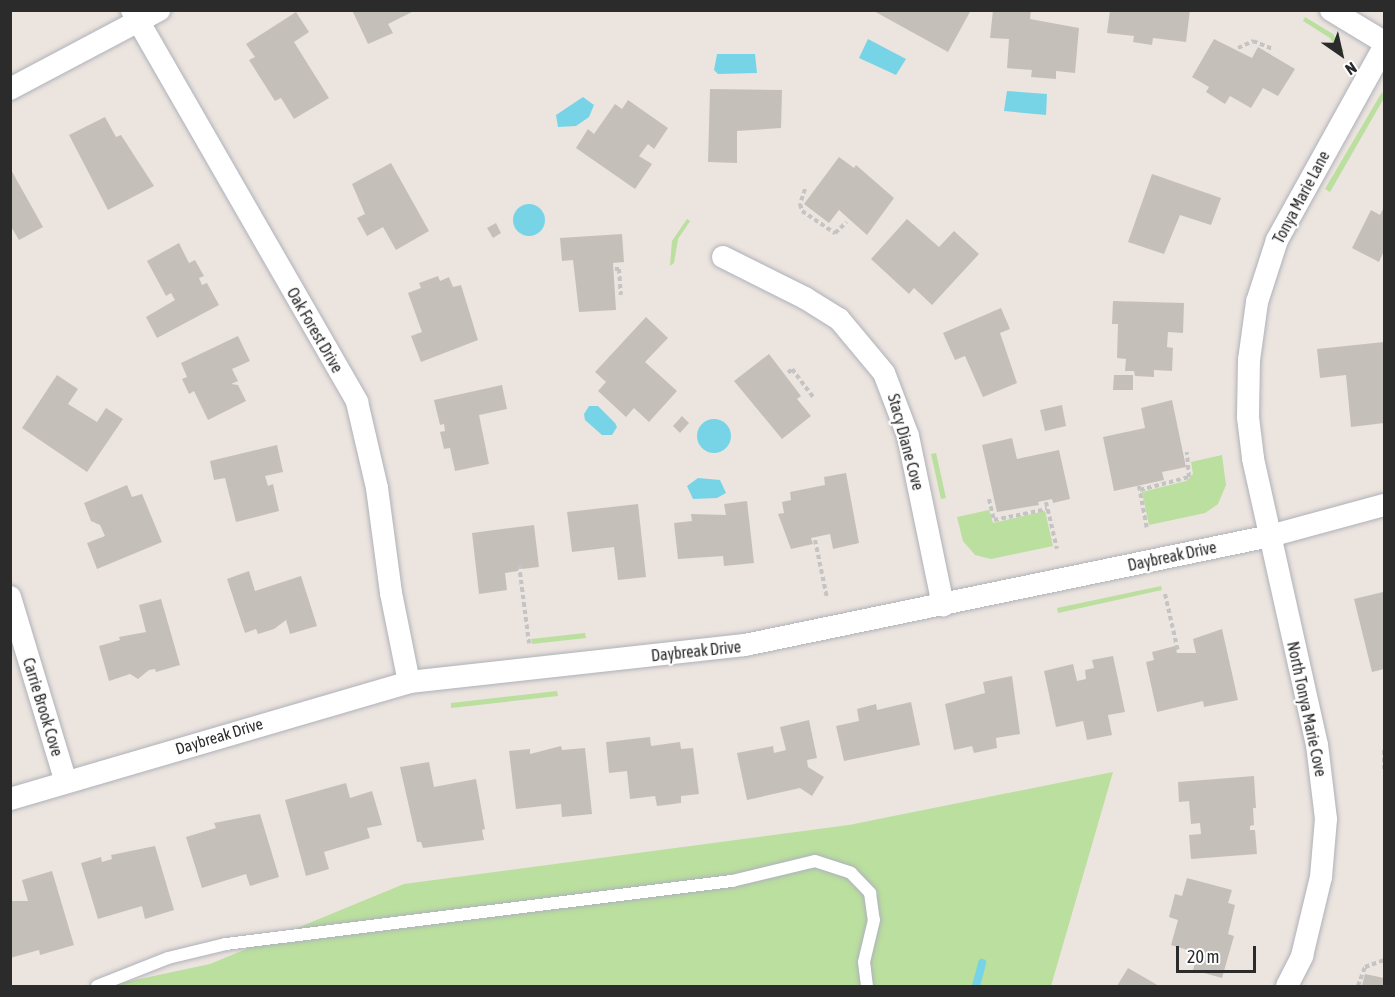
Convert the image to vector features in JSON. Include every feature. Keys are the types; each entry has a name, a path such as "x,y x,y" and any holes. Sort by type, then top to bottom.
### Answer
{"street":[{"path":"10,89 135,16 159,10"},
{"path":"1331,10 1384,42"},
{"name":"Oak Forest Drive","path":"135,16 357,402 377,488 391,593 409,682"},
{"name":"Tonya Marie Lane","path":"1270,536 1248,417 1248,360 1257,302 1287,218 1384,47"},
{"name":"Stacy Diane Cove","path":"723,257 805,298 839,319 884,373 908,436 943,604"},
{"name":"Daybreak Drive","path":"10,800 409,682 745,645 1270,536 1384,505"},
{"name":"North Tonya Marie Cove","path":"1270,536 1317,745 1326,819 1321,877 1302,956 1287,987"},
{"name":"Carrie Brook Cove","path":"10,597 66,782"}],"lane":[{"path":"97,987 168,958 226,944 732,881 815,861 850,873 870,893 874,920 864,962 867,987"}],"path":[{"path":"1238,48 1253,41 1273,50"},
{"path":"806,189 800,204 802,211 835,233 847,222"},
{"path":"615,269 619,269 621,295"},
{"path":"788,373 792,369 814,398"},
{"path":"1147,529 1139,488 1189,477 1187,452"},
{"path":"989,499 994,520 1047,509"},
{"path":"1046,502 1057,549"},
{"path":"815,540 827,598"},
{"path":"519,565 529,644"},
{"path":"1165,594 1178,651"},
{"path":"1384,750 1384,770"},
{"path":"1358,987 1365,967 1384,960"}],"green space":[{"path":"1305,17 1333,34 1344,51 1339,53 1330,38 1303,21"},
{"path":"1382,92 1384,98 1330,192 1325,189"},
{"path":"687,219 690,221 678,239 674,263 670,266 672,241"},
{"path":"936,453 946,498 941,499 931,454"},
{"path":"1222,455 1226,485 1218,504 1205,513 1149,525 1142,492 1186,481 1193,474 1191,462"},
{"path":"989,510 993,523 1045,511 1053,546 991,559 975,555 963,541 957,517"},
{"path":"1161,586 1162,590 1058,613 1057,608"},
{"path":"585,633 586,638 532,644 531,639"},
{"path":"557,691 558,696 451,708 451,703"},
{"path":"1113,772 1051,986 107,986 210,964 404,884 849,825"}],"water":[{"path":"868,39 906,59 896,75 859,58"},
{"path":"717,54 755,54 757,73 718,74 714,70"},
{"path":"1007,91 1047,94 1046,115 1004,111"},
{"path":"583,97 594,105 589,117 576,126 558,127 556,115"},
{"path":"529,204 541,208 545,220 541,232 529,236 517,232 513,220 517,208"},
{"path":"589,406 598,406 615,423 617,427 612,435 602,435 585,420 584,414"},
{"path":"714,419 726,424 731,436 726,448 714,453 702,448 697,436 702,424"},
{"path":"698,478 720,480 726,493 717,498 693,499 687,486"}],"building":[{"path":"352,10 416,10 388,24 393,33 368,44"},
{"path":"872,10 971,10 948,52"},
{"path":"993,10 1031,10 1030,19 1079,28 1075,73 1056,71 1056,79 1031,77 1032,70 1007,68 1009,39 990,38"},
{"path":"1110,10 1190,10 1186,42 1153,38 1152,45 1133,42 1134,36 1107,33"},
{"path":"296,12 309,32 294,42 329,98 294,119 281,98 275,101 249,60 255,57 246,44"},
{"path":"1214,39 1252,58 1258,47 1295,69 1278,96 1263,88 1251,108 1230,96 1225,104 1206,92 1209,87 1192,77"},
{"path":"710,89 782,90 781,128 737,131 737,163 708,162"},
{"path":"628,100 668,128 654,149 648,144 639,156 652,164 635,189 576,148 588,129 594,134 615,104 622,109"},
{"path":"105,117 116,137 121,135 154,186 108,210 69,135"},
{"path":"839,157 854,168 856,165 894,198 867,235 839,210 829,223 804,204"},
{"path":"391,163 429,231 396,250 383,227 367,236 357,218 365,214 352,184"},
{"path":"10,168 43,227 19,240 10,225"},
{"path":"1152,174 1221,198 1211,225 1180,215 1164,254 1128,242"},
{"path":"1384,207 1384,251 1379,262 1352,248 1371,210 1380,215"},
{"path":"907,219 939,247 954,231 979,254 932,305 914,288 909,294 871,259"},
{"path":"496,223 501,233 493,238 487,228"},
{"path":"622,234 624,262 613,263 616,310 579,312 573,260 562,261 560,238"},
{"path":"179,243 189,263 195,260 204,276 199,278 202,285 207,283 219,305 157,338 146,317 175,300 171,293 166,296 147,261"},
{"path":"438,276 440,281 449,277 453,287 461,285 478,340 421,362 411,336 422,332 408,293 421,288 419,283"},
{"path":"1113,301 1184,303 1183,333 1168,332 1167,347 1173,348 1172,371 1154,370 1154,377 1135,376 1134,371 1125,371 1126,359 1117,358 1118,324 1112,324"},
{"path":"1001,308 1010,329 1000,333 1017,383 983,397 965,356 955,360 943,333"},
{"path":"646,317 668,338 645,362 677,391 649,422 634,408 626,417 598,391 606,382 595,372"},
{"path":"238,336 250,361 232,369 238,381 231,384 238,385 246,401 208,420 194,391 189,394 182,379 187,377 181,363"},
{"path":"1384,342 1384,423 1351,427 1346,375 1320,378 1317,349"},
{"path":"769,354 801,396 797,399 811,416 782,439 734,381"},
{"path":"57,375 78,389 68,404 97,422 106,408 123,419 87,472 22,428"},
{"path":"1114,375 1133,375 1133,390 1113,390"},
{"path":"502,385 507,409 479,415 489,464 455,471 450,448 444,449 440,432 445,431 444,424 440,425 434,400"},
{"path":"1172,400 1186,467 1162,472 1164,480 1114,491 1103,437 1145,428 1141,408"},
{"path":"1062,405 1066,426 1045,431 1040,410"},
{"path":"682,416 689,423 680,433 673,426"},
{"path":"1012,438 1017,459 1059,450 1070,499 1053,503 1052,499 1038,502 1039,505 997,512 982,445"},
{"path":"277,445 283,472 265,476 268,486 273,484 279,511 236,522 225,478 214,480 210,461"},
{"path":"846,473 859,543 833,549 830,534 811,538 813,544 791,549 778,514 784,513 782,502 791,500 790,492 825,485 824,477"},
{"path":"127,485 132,497 142,494 162,542 97,569 87,543 105,536 100,525 91,521 84,503"},
{"path":"747,501 754,563 724,566 723,556 678,559 674,523 692,521 691,514 726,515 724,504"},
{"path":"638,504 646,577 618,580 614,547 572,552 567,512"},
{"path":"534,525 539,567 522,569 518,565 518,571 505,573 507,590 479,594 472,533"},
{"path":"249,571 255,591 301,576 317,626 290,634 286,620 274,629 258,634 256,629 245,633 227,579"},
{"path":"1383,592 1384,669 1372,672 1354,599"},
{"path":"161,599 180,665 156,672 155,669 149,670 138,679 130,674 109,681 99,646 120,640 119,637 146,632 139,605"},
{"path":"1222,629 1238,700 1204,707 1203,701 1157,712 1146,662 1154,660 1152,652 1175,646 1177,653 1196,653 1193,639"},
{"path":"1113,656 1125,712 1108,715 1112,735 1087,740 1083,721 1056,727 1044,671 1073,664 1077,681 1086,679 1085,670 1094,668 1092,660"},
{"path":"1012,676 1020,734 996,738 997,748 974,753 972,746 954,750 945,704 985,693 983,682"},
{"path":"911,702 920,745 844,761 836,726 859,721 857,709 876,704 877,710"},
{"path":"809,720 817,758 807,760 808,767 824,777 812,796 800,788 747,800 737,753 773,746 774,753 786,750 780,727"},
{"path":"650,737 651,746 680,742 681,749 693,748 699,794 681,796 681,803 657,806 655,796 630,799 627,771 609,773 606,742"},
{"path":"561,746 562,750 585,748 592,814 562,817 561,804 516,809 509,751 530,749 530,754"},
{"path":"429,762 434,787 476,779 485,829 482,830 484,840 423,848 421,842 417,842 400,767"},
{"path":"1254,776 1256,808 1253,808 1254,825 1250,826 1250,830 1255,830 1257,854 1191,859 1189,835 1201,834 1200,823 1191,824 1189,801 1179,802 1178,782"},
{"path":"346,783 350,798 372,791 382,825 367,828 370,838 324,852 329,869 306,876 285,800"},
{"path":"260,814 279,877 250,886 246,874 202,888 186,837 216,828 214,823"},
{"path":"155,846 174,910 145,919 142,906 98,919 81,863 101,857 102,862 112,859 111,855"},
{"path":"52,871 74,945 40,955 39,950 10,958 10,901 28,901 22,880"},
{"path":"1187,878 1232,890 1228,903 1235,905 1228,934 1234,936 1222,978 1193,970 1198,953 1171,945 1178,920 1169,917 1175,894 1182,896"},
{"path":"1128,968 1159,986 1117,986"},
{"path":"1365,974 1384,978 1384,986 1362,986"}],"waterway":[{"path":"976,986 982,963"}]}
